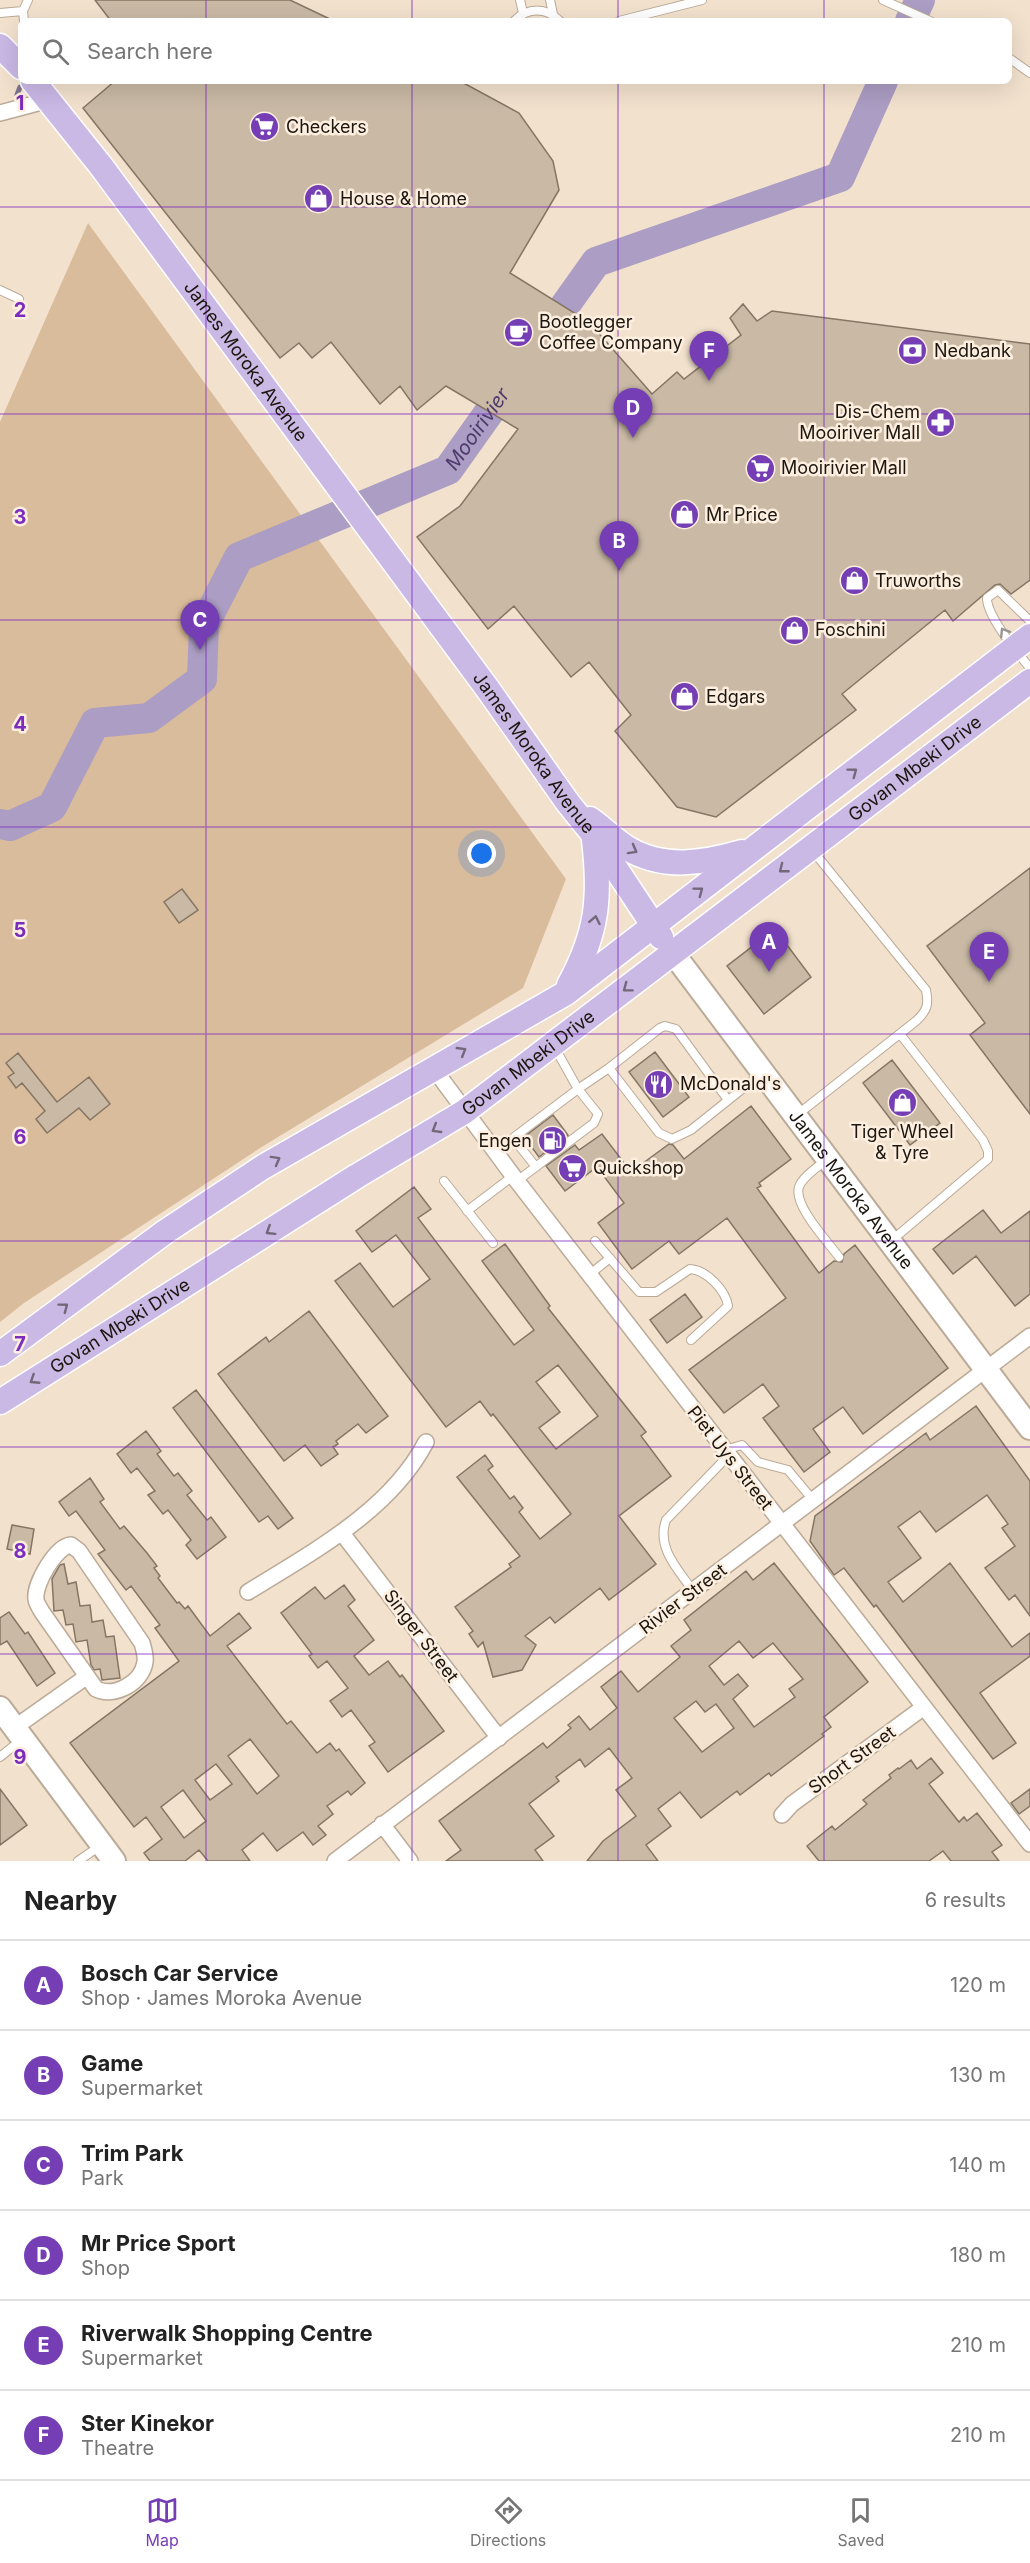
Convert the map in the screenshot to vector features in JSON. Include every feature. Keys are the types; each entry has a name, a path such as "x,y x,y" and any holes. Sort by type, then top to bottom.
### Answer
{"main road":[{"path":"0,45 18,64"},
{"name":"James Moroka Avenue","path":"36,84 115,185 385,550 568,803 593,834 652,926 673,953"},
{"name":"Govan Mbeki Drive","path":"0,1354 165,1232 225,1191 343,1120 566,993 1022,643"},
{"name":"Govan Mbeki Drive","path":"0,1402 357,1176 464,1112 1030,681"},
{"path":"568,803 627,847 646,857 674,862 699,862 754,848"},
{"path":"566,993 582,963 596,916 598,875 593,834"}],"street":[{"path":"0,113 49,100"},
{"name":"James Moroka Avenue","path":"673,953 1030,1428"},
{"name":"Piet Uys Street","path":"434,1069 464,1112 589,1275 1030,1844"},
{"name":"Rivier Street","path":"335,1861 1030,1336"},
{"path":"248,1592 342,1533 401,1480 426,1442"},
{"name":"Singer Street","path":"342,1533 499,1738"},
{"path":"71,1545 79,1551 127,1619 142,1643 145,1654 142,1672 128,1686 116,1692 102,1692 96,1689 86,1677 36,1600 40,1578 56,1554 71,1545"},
{"path":"19,1733 86,1677"},
{"name":"Short Street","path":"782,1815 792,1804 924,1707"},
{"path":"0,1708 108,1853"},
{"path":"382,1824 410,1861"}],"lane":[{"path":"24,18 23,11 28,0"},
{"path":"520,0 523,13"},
{"path":"550,0 557,18"},
{"path":"631,18 702,0"},
{"path":"884,0 923,18"},
{"path":"517,18 523,13 538,10 554,14"},
{"path":"0,13 23,11"},
{"path":"1012,60 1030,73"},
{"path":"0,290 19,299"},
{"path":"1030,621 998,590 987,598 989,609 1022,643 1030,668"},
{"path":"795,1116 900,1034 925,1012 928,1003 926,990 811,848"},
{"path":"536,1167 513,1138 660,1028 676,1029 728,1100"},
{"path":"890,1242 988,1159 988,1151 983,1140 900,1034"},
{"path":"467,1211 515,1178 536,1167 594,1124 598,1114 578,1089 553,1044"},
{"path":"609,1068 659,1133 672,1139 691,1130 764,1072"},
{"path":"828,1159 802,1182 798,1196 804,1210 839,1257"},
{"path":"444,1180 493,1244"},
{"path":"595,1241 639,1292 656,1292 690,1269 709,1276 728,1299 728,1306 691,1340"},
{"path":"589,1275 610,1258"},
{"path":"693,1591 668,1556 662,1532 666,1520 735,1445 742,1445 758,1462 788,1470 813,1500"},
{"path":"0,1757 19,1733"},
{"path":"78,1861 108,1853"}],"shaded area":[{"path":"88,223 566,879 523,988 260,1148 24,1303 0,1322 0,422"}],"building":[{"path":"95,0 290,0 328,18 109,18"},
{"name":"Mooirivier Mall","path":"111,84 466,84 519,113 553,161 559,190 510,273 589,322 652,394 677,372 684,379 741,335 730,318 743,304 757,321 772,311 1030,344 1030,580 1011,594 1000,584 995,585 953,621 945,610 842,694 856,710 716,817 677,807 615,731 631,715 589,662 571,677 514,606 488,629 417,537 460,506 518,429 446,386 417,410 400,386 380,404 331,342 312,358 299,343 280,358 83,108"},
{"path":"1030,868 1030,1114 970,1035 985,1023 927,946"},
{"path":"182,889 198,910 179,923 164,902"},
{"path":"775,929 811,977 764,1014 727,966"},
{"name":"McDonald's","path":"655,1052 689,1097 663,1117 629,1072"},
{"path":"18,1053 57,1102 89,1077 110,1104 90,1120 79,1108 47,1133 36,1119 45,1111 22,1083 16,1088 8,1077 14,1073 6,1063"},
{"name":"Tiger Wheel & Tyre","path":"892,1060 940,1123 910,1145 863,1083"},
{"path":"751,1106 791,1159 759,1183 761,1186 757,1188 819,1273 834,1261 842,1262 844,1254 855,1245 948,1368 863,1434 843,1407 813,1429 830,1452 804,1472 763,1418 779,1406 763,1384 724,1413 689,1370 786,1298 727,1218 679,1254 669,1241 632,1269 598,1223 624,1203 597,1167 565,1191 546,1166 575,1145 579,1150 602,1134 631,1172 669,1144 673,1145 684,1159"},
{"path":"553,1115 568,1135 539,1157 524,1137"},
{"path":"414,1187 431,1209 418,1218 514,1345 534,1330 482,1261 505,1244 550,1306 548,1308 646,1432 641,1436 671,1476 619,1516 656,1564 609,1600 600,1588 555,1623 550,1617 525,1636 536,1645 522,1670 493,1677 483,1642 478,1647 469,1634 473,1631 455,1607 511,1567 509,1564 520,1556 457,1477 485,1455 493,1466 488,1470 510,1499 514,1496 523,1508 519,1512 540,1539 571,1514 493,1414 491,1416 480,1401 446,1427 335,1281 360,1263 393,1307 430,1279 396,1235 372,1252 356,1231","holes":["558,1365 598,1416 556,1449 539,1428 560,1412 536,1382"]},
{"path":"983,1210 1001,1233 1030,1211 1030,1294 1015,1306 976,1256 953,1274 933,1249"},
{"path":"685,1294 702,1317 667,1343 650,1320"},
{"path":"309,1311 388,1416 366,1433 358,1424 336,1441 338,1444 333,1447 338,1454 321,1466 305,1445 284,1461 218,1374 266,1337 269,1342"},
{"path":"196,1390 293,1518 278,1529 268,1516 259,1522 173,1408"},
{"path":"976,1406 1030,1481 1030,1616 1015,1595 1009,1600 985,1568 1015,1546 1002,1528 1008,1524 987,1495 936,1532 920,1511 898,1527 921,1558 888,1582 903,1602 950,1563 1012,1647 1030,1633 1030,1656 980,1693 1016,1743 993,1759 876,1605 874,1607 844,1568 834,1575 810,1541 815,1516 926,1433 930,1440"},
{"path":"146,1431 161,1451 157,1454 174,1476 178,1473 192,1491 187,1495 207,1520 211,1517 226,1537 197,1559 186,1545 191,1540 168,1510 163,1514 148,1495 155,1491 137,1468 131,1473 117,1454"},
{"path":"90,1478 104,1499 100,1502 120,1529 124,1526 147,1553 157,1566 154,1568 160,1576 158,1578 177,1603 179,1602 185,1609 188,1606 210,1636 239,1613 251,1628 227,1646 287,1724 291,1721 317,1753 330,1743 336,1751 339,1749 365,1783 351,1795 348,1791 327,1806 333,1814 318,1826 326,1835 313,1845 303,1832 277,1851 263,1833 242,1850 250,1861 208,1861 199,1850 185,1861 150,1861 144,1853 162,1839 146,1817 134,1827 70,1743 179,1661 155,1628 160,1625 131,1586 126,1590 98,1554 105,1550 76,1511 69,1516 59,1502","holes":["250,1739 279,1776 257,1794 228,1756","216,1764 232,1784 210,1800 195,1780","183,1790 206,1821 184,1838 161,1807"]},
{"path":"12,1525 34,1529 30,1554 7,1549"},
{"path":"774,1563 868,1682 824,1717 831,1727 822,1734 824,1736 771,1776 769,1773 740,1795 737,1791 701,1818 680,1792 658,1809 671,1826 646,1845 658,1861 587,1861 603,1841 636,1816 616,1790 632,1778 609,1748 585,1767 580,1759 556,1777 559,1781 529,1804 554,1836 535,1850 543,1861 446,1861 461,1850 439,1821 543,1743 547,1748 571,1728 568,1725 579,1716 590,1730 617,1708 601,1687 621,1671 638,1692 680,1657 671,1646 691,1630 684,1620 746,1571 753,1580","holes":["739,1641 753,1658 773,1643 803,1679 789,1689 795,1697 754,1727 733,1699 748,1686 738,1674 724,1685 709,1666","696,1701 705,1712 716,1704 734,1728 702,1752 674,1718"]},
{"path":"64,1564 68,1584 76,1582 80,1606 90,1605 92,1622 103,1620 106,1637 114,1636 120,1678 102,1680 100,1669 94,1670 91,1665 87,1640 76,1642 73,1624 66,1625 63,1610 54,1611 52,1579 60,1565"},
{"path":"344,1585 355,1600 348,1606 374,1640 354,1656 369,1675 388,1661 400,1677 402,1675 444,1731 388,1772 369,1746 375,1742 351,1710 342,1717 330,1701 348,1688 327,1661 318,1668 309,1656 312,1654 281,1613 315,1587 325,1599"},
{"path":"9,1612 25,1634 28,1632 55,1673 37,1686 7,1641 0,1645 0,1618"},
{"path":"931,1758 943,1773 929,1784 959,1822 964,1817 967,1821 977,1813 1002,1845 992,1852 999,1861 951,1861 943,1851 929,1861 819,1861 807,1846 832,1826 835,1830 867,1804 863,1800 891,1778 889,1775 898,1768 911,1760 917,1769"},
{"path":"0,1789 27,1825 0,1845"},
{"path":"1030,1789 1030,1806 1019,1814 1011,1803"}],"waterway":[{"name":"Mooirivier","path":"911,18 920,0"},
{"name":"Mooirivier","path":"542,338 596,262 840,177 882,84"},
{"path":"17,95 20,87"},
{"name":"Mooirivier","path":"0,824 10,826 52,807 95,723 149,718 202,679 204,625 239,557 448,470 512,380"}],"place":[{"name":"Checkers","path":"265,127"},
{"name":"House & Home","path":"319,199"},
{"name":"Bootlegger Coffee Company","path":"518,332"},
{"name":"Nedbank","path":"913,351"},
{"name":"Ster Kinekor","path":"709,381"},
{"name":"Dis-Chem Mooiriver Mall","path":"941,422"},
{"name":"Mr Price Sport","path":"633,438"},
{"name":"Mooirivier Mall","path":"760,468"},
{"name":"Mr Price","path":"685,515"},
{"name":"Game","path":"619,571"},
{"name":"Truworths","path":"854,581"},
{"name":"Foschini","path":"794,630"},
{"name":"Trim Park","path":"200,650"},
{"name":"Edgars","path":"685,697"},
{"name":"Bosch Car Service","path":"769,972"},
{"name":"Riverwalk Shopping Centre","path":"989,982"},
{"name":"McDonald's","path":"659,1084"},
{"name":"Tiger Wheel & Tyre","path":"902,1103"},
{"name":"Engen","path":"553,1141"},
{"name":"Quickshop","path":"572,1168"}]}
